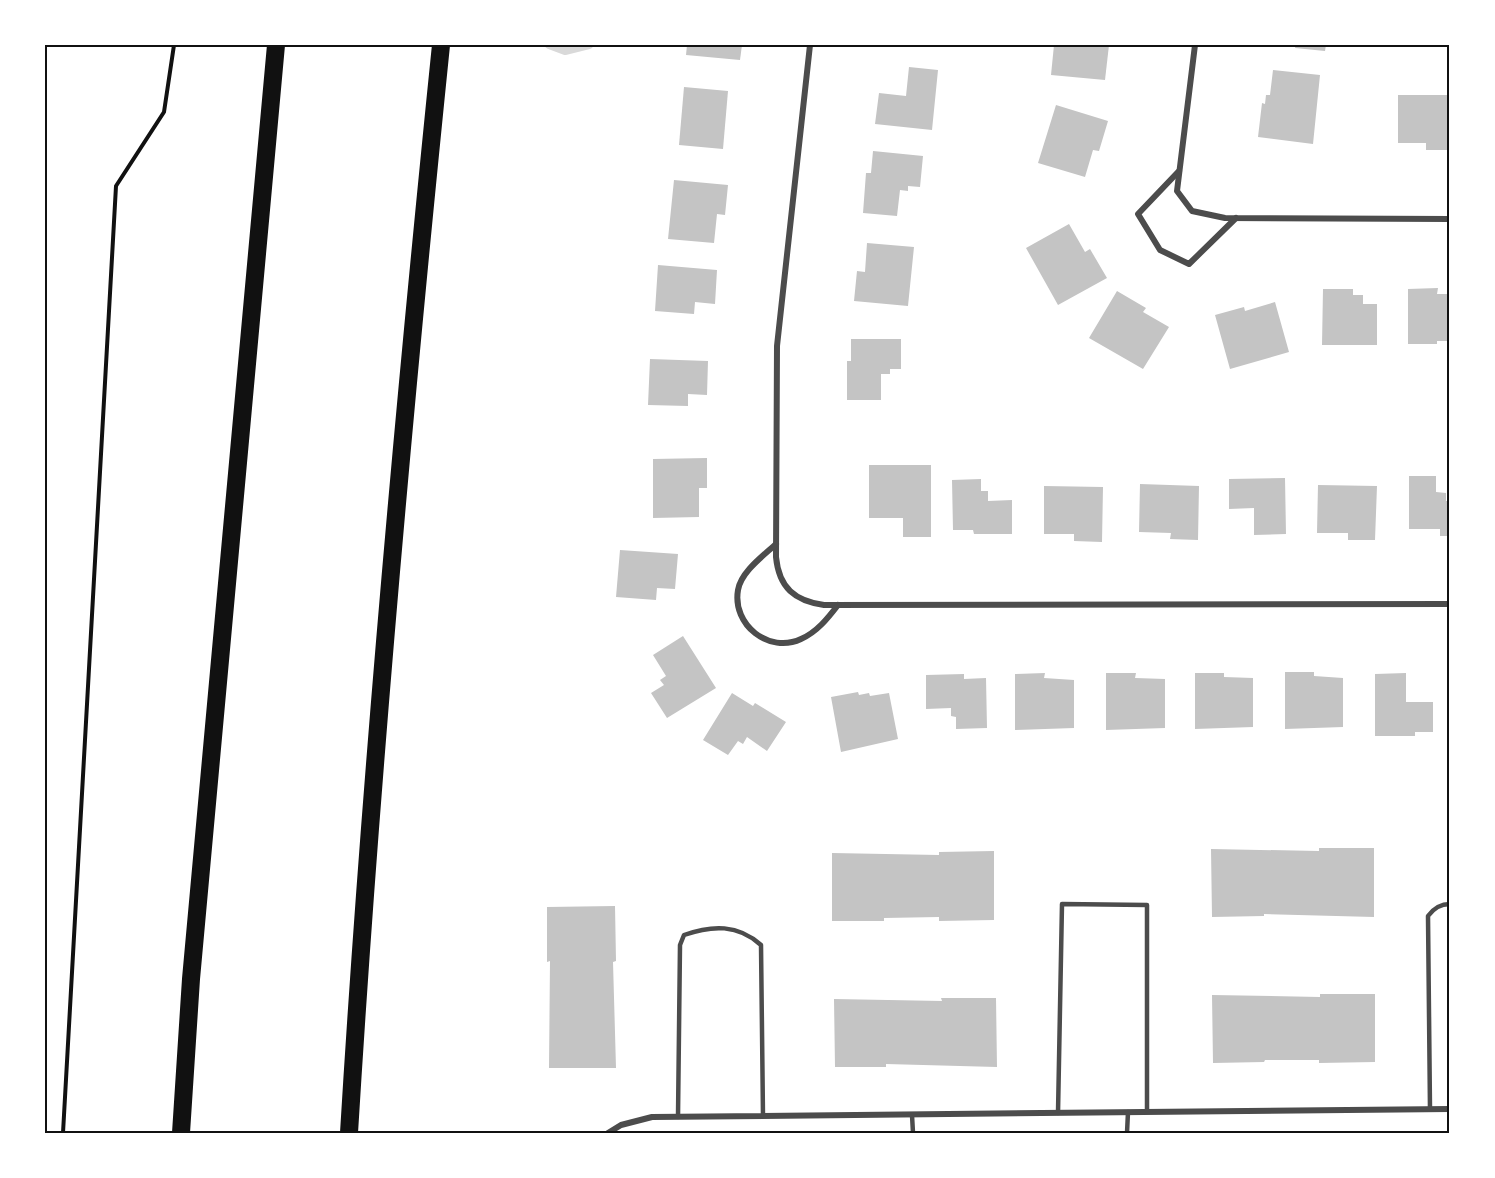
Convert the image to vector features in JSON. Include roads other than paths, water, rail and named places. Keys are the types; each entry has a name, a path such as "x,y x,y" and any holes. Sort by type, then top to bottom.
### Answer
{"highway":[{"path":"181,1133 191,979 276,45"},
{"path":"349,1133 362,916 388,602 441,45"}],"street":[{"path":"810,45 777,346 777,571 790,591 812,603 838,605 1450,604"},
{"path":"1195,45 1178,191 1192,212 1225,218 1450,219"},
{"path":"1179,171 1138,214 1160,250 1189,264 1236,218"},
{"path":"776,544 752,568 738,589 738,604 742,618 755,634 766,640 784,644 801,640 821,626 838,605"},
{"path":"608,1133 621,1125 652,1117 1450,1109"}],"lane":[{"path":"1058,1113 1062,904 1147,905 1147,1112"},
{"path":"1430,1109 1428,916 1434,908 1450,904"},
{"path":"678,1117 680,945 684,935 701,929 733,929 749,934 761,945 763,1116"},
{"path":"1127,1133 1128,1113"},
{"path":"912,1115 913,1133"}],"waterway":[{"path":"549,45 565,51 589,45"}]}
